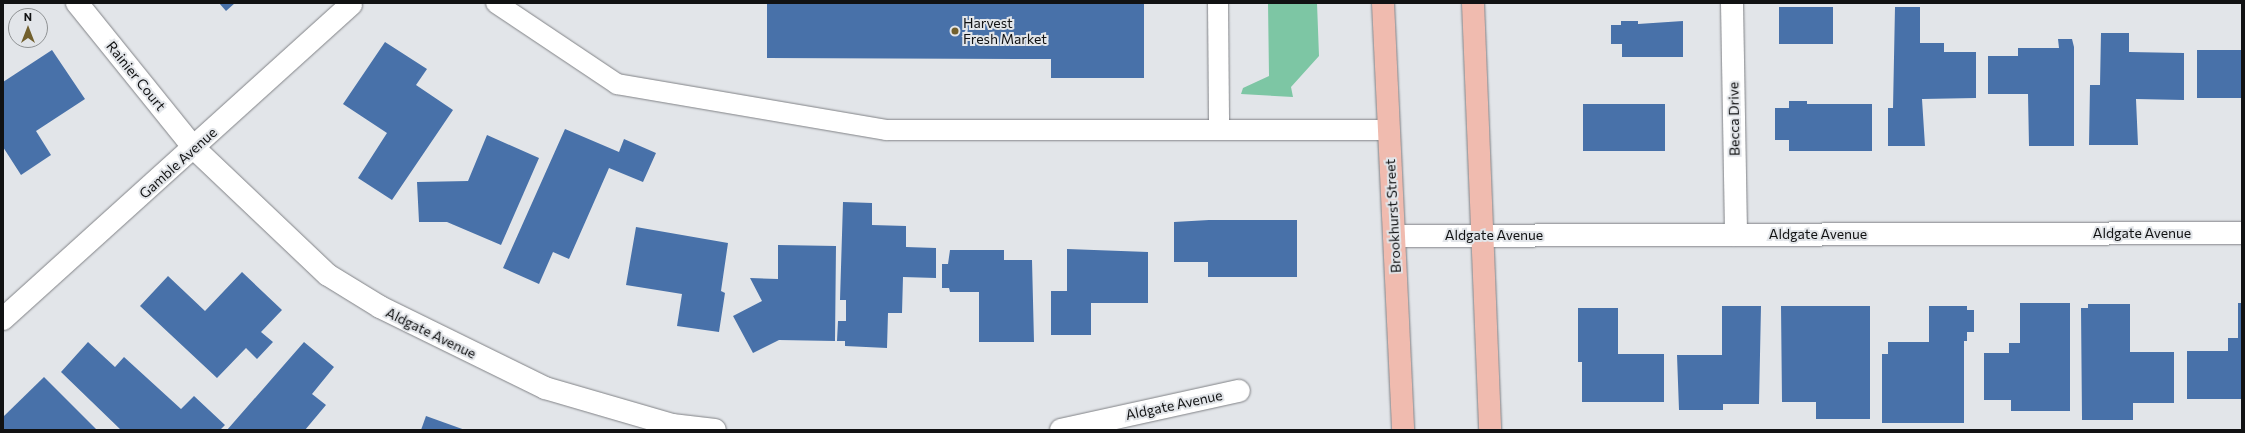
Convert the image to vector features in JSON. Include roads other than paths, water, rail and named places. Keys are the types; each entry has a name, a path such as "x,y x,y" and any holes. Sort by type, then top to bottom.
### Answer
{"main road":[{"name":"Brookhurst Street","path":"1383,3 1403,430"},
{"path":"1473,3 1484,235 1490,430"}],"street":[{"name":"Rainier Court","path":"77,3 195,149"},
{"name":"Becca Drive","path":"1732,3 1736,235"},
{"name":"Gamble Avenue","path":"3,319 195,149 351,5"},
{"name":"Aldgate Avenue","path":"195,149 328,275 380,307 545,388 672,425 715,430"},
{"name":"Aldgate Avenue","path":"1394,236 2242,232"},
{"name":"Aldgate Avenue","path":"1061,430 1239,391"}],"lane":[{"path":"496,3 617,84 886,130 1389,130"},
{"path":"1218,3 1219,130"}],"place":[{"name":"Harvest Fresh Market","path":"955,31"}]}
